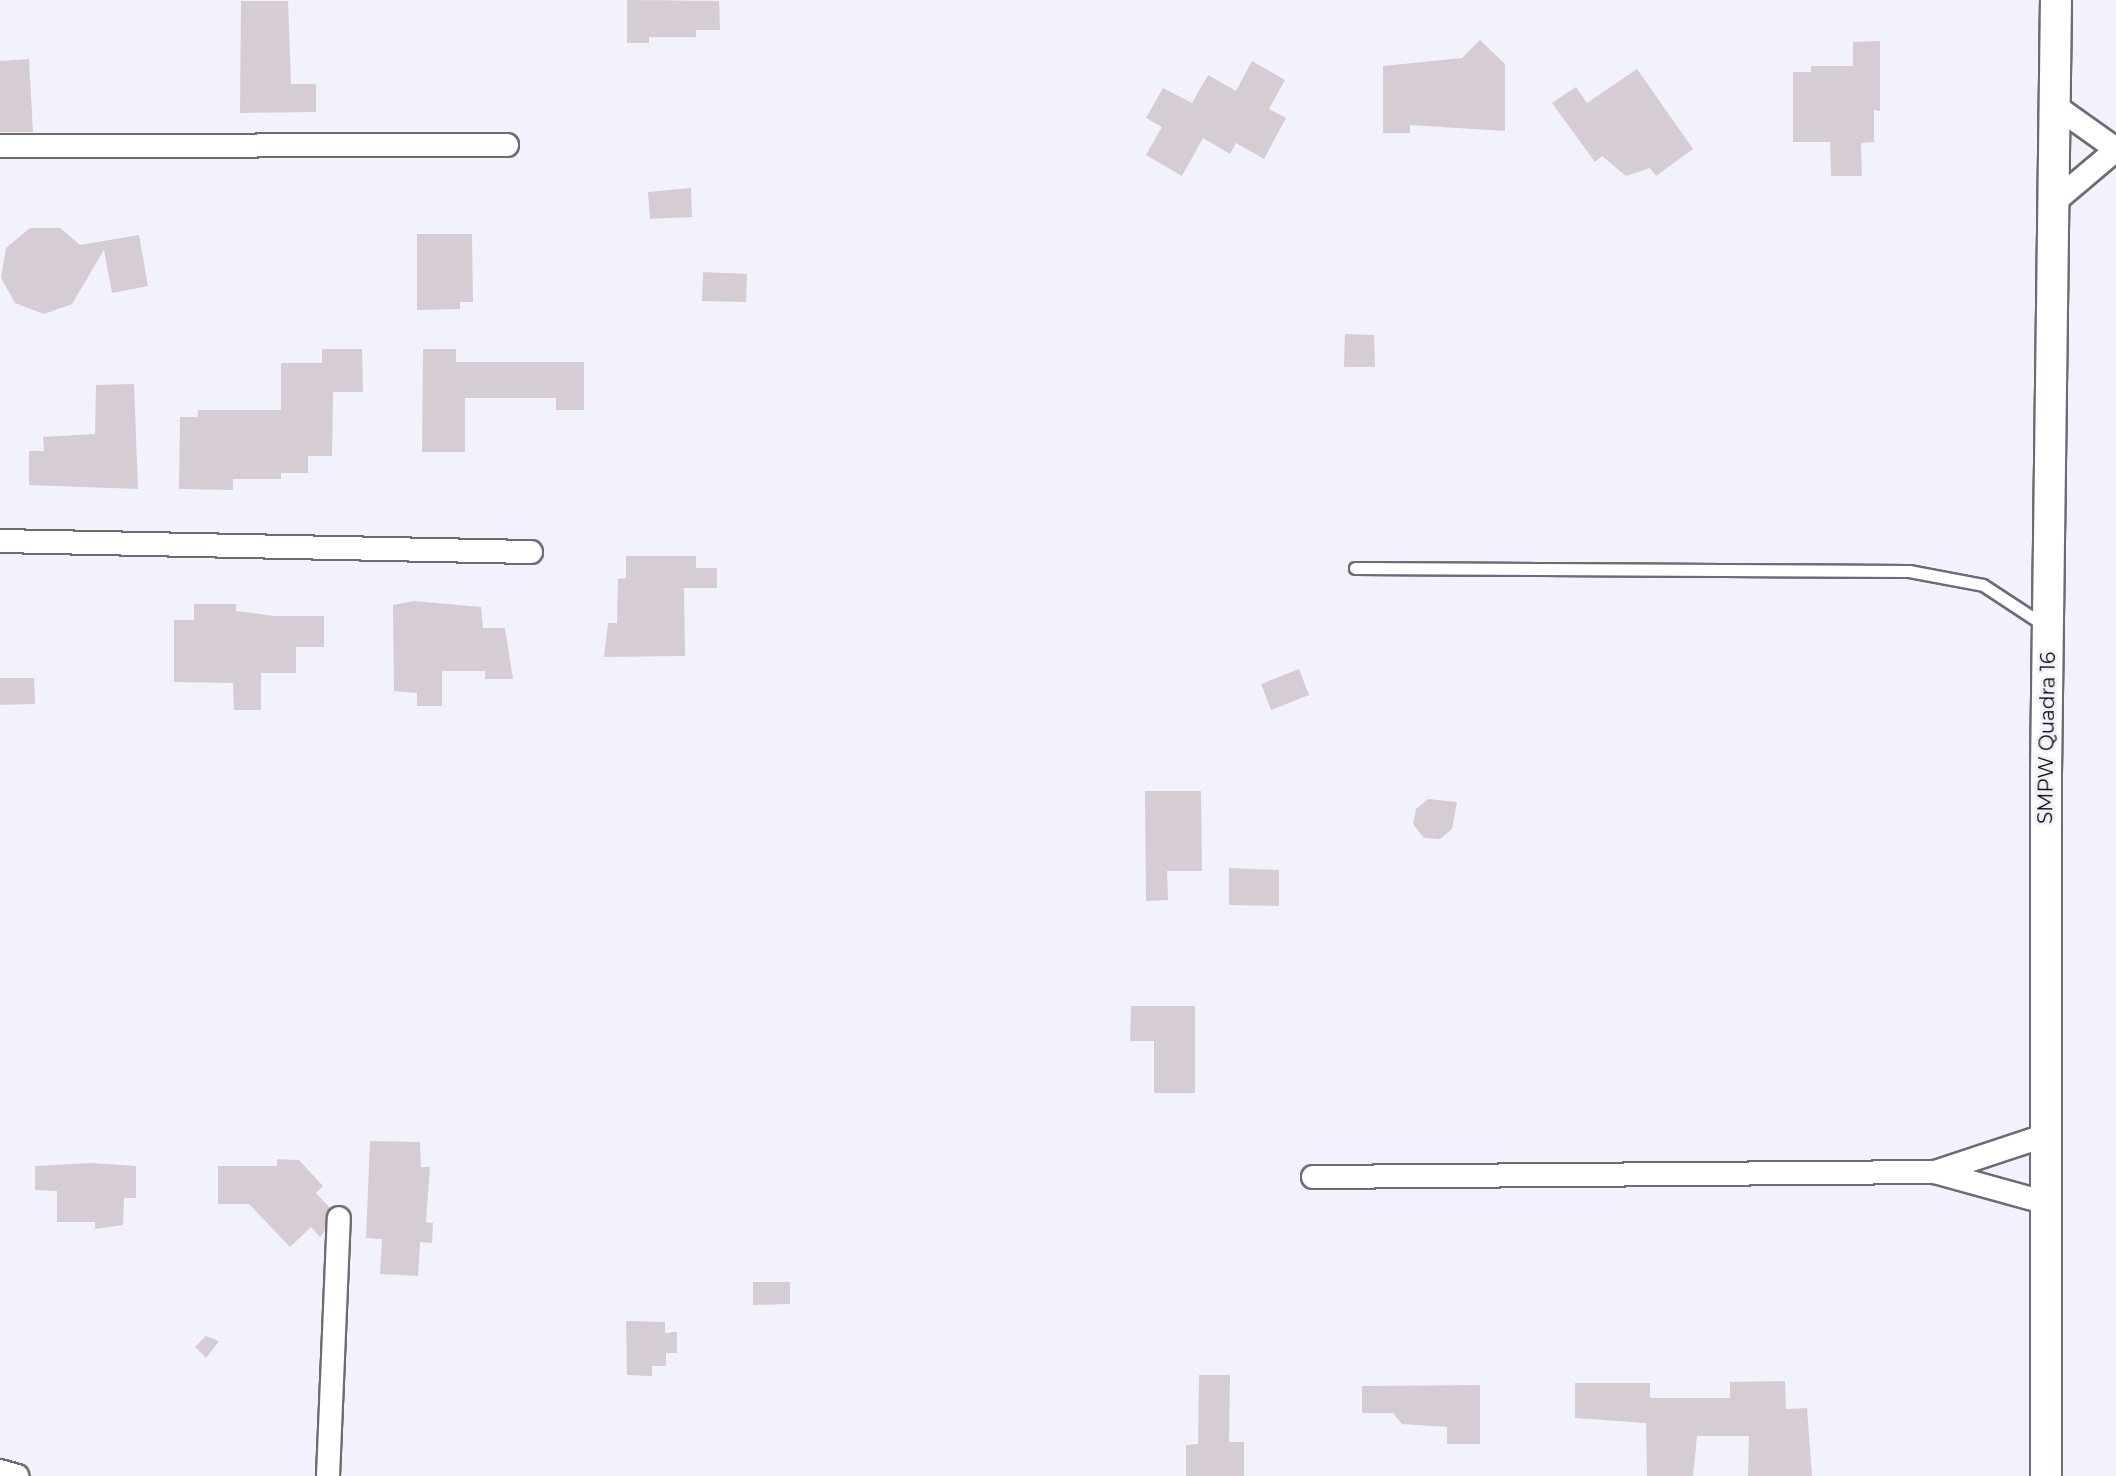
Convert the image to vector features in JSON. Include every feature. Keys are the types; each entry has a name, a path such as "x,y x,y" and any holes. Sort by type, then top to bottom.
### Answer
{"street":[{"name":"SMPW Quadra 16","path":"2046,1476 2048,627 2056,0"},
{"path":"2053,203 2116,149 2054,105"},
{"path":"0,146 507,145"},
{"path":"0,541 531,552"},
{"path":"1935,1172 2047,1135"},
{"path":"1313,1177 1935,1172 2047,1203"},
{"path":"328,1476 339,1218"},
{"path":"0,1471 17,1476"}],"lane":[{"path":"1355,568 1909,571 1983,585 2048,627"}],"building":[{"path":"627,0 719,1 720,30 696,30 696,37 649,37 649,43 627,43"},
{"path":"241,1 288,1 291,84 316,84 316,112 240,113"},
{"path":"1480,40 1505,64 1505,131 1410,125 1410,133 1383,133 1383,66 1462,58"},
{"path":"1880,41 1880,111 1874,110 1874,142 1861,143 1862,176 1831,176 1830,142 1793,142 1793,72 1811,72 1811,66 1853,66 1853,42"},
{"path":"29,59 33,132 0,132 0,61"},
{"path":"1252,61 1285,80 1269,109 1286,118 1264,159 1236,143 1230,154 1203,138 1182,176 1146,155 1162,127 1146,118 1163,88 1192,103 1208,75 1236,91"},
{"path":"1637,69 1693,149 1656,176 1650,168 1626,176 1602,156 1595,162 1552,103 1576,87 1587,103"},
{"path":"691,188 692,217 650,219 648,192"},
{"path":"30,228 60,228 80,245 139,235 148,286 112,293 104,250 72,304 44,314 15,303 1,278 6,248"},
{"path":"417,234 472,234 473,302 460,302 460,309 417,310"},
{"path":"703,272 747,274 746,302 702,301"},
{"path":"1345,334 1374,335 1375,367 1344,367"},
{"path":"322,349 362,349 363,392 333,392 332,456 308,456 308,473 281,473 281,479 233,479 233,490 179,489 180,417 198,417 198,410 281,410 281,363 322,363"},
{"path":"423,349 456,349 456,362 584,362 584,410 556,410 556,398 465,398 465,452 422,452"},
{"path":"134,384 138,489 29,485 29,451 44,451 43,437 95,434 96,385"},
{"path":"626,556 696,556 696,568 717,568 717,588 684,588 685,656 604,657 608,623 617,623 618,579 626,578"},
{"path":"414,601 481,607 483,628 505,628 513,679 485,679 485,671 442,671 442,706 417,706 417,693 394,691 393,605"},
{"path":"194,604 236,604 236,611 275,616 324,616 324,647 296,647 296,673 261,673 261,710 234,710 233,683 174,682 174,620 194,620"},
{"path":"1299,669 1309,695 1271,710 1261,684"},
{"path":"0,678 34,678 35,704 0,705"},
{"path":"1145,791 1201,791 1202,871 1167,871 1168,900 1146,901"},
{"path":"1428,799 1457,802 1452,829 1440,839 1424,838 1413,824 1416,809"},
{"path":"1229,868 1279,870 1279,906 1229,905"},
{"path":"1131,1006 1195,1006 1195,1093 1154,1093 1154,1041 1130,1041"},
{"path":"370,1141 420,1142 421,1167 430,1167 426,1222 433,1223 432,1243 420,1242 418,1276 380,1274 382,1239 366,1238"},
{"path":"277,1159 299,1160 323,1186 316,1193 330,1208 320,1237 311,1227 290,1247 249,1204 218,1204 218,1166 277,1166"},
{"path":"91,1163 136,1166 136,1198 124,1198 123,1225 95,1229 95,1222 57,1222 57,1191 35,1190 35,1166"},
{"path":"753,1282 790,1282 790,1304 753,1305"},
{"path":"626,1321 665,1322 665,1333 677,1332 677,1353 666,1353 666,1366 652,1366 652,1376 627,1375"},
{"path":"206,1336 219,1341 206,1358 195,1347"},
{"path":"1199,1375 1230,1375 1229,1442 1244,1442 1244,1476 1186,1476 1186,1445 1198,1444"},
{"path":"1785,1381 1786,1409 1807,1408 1812,1476 1748,1476 1749,1436 1697,1436 1693,1476 1647,1476 1646,1423 1575,1418 1575,1383 1650,1383 1650,1398 1730,1398 1730,1382"},
{"path":"1480,1385 1480,1444 1447,1444 1447,1427 1402,1424 1393,1413 1362,1413 1362,1386"}]}
